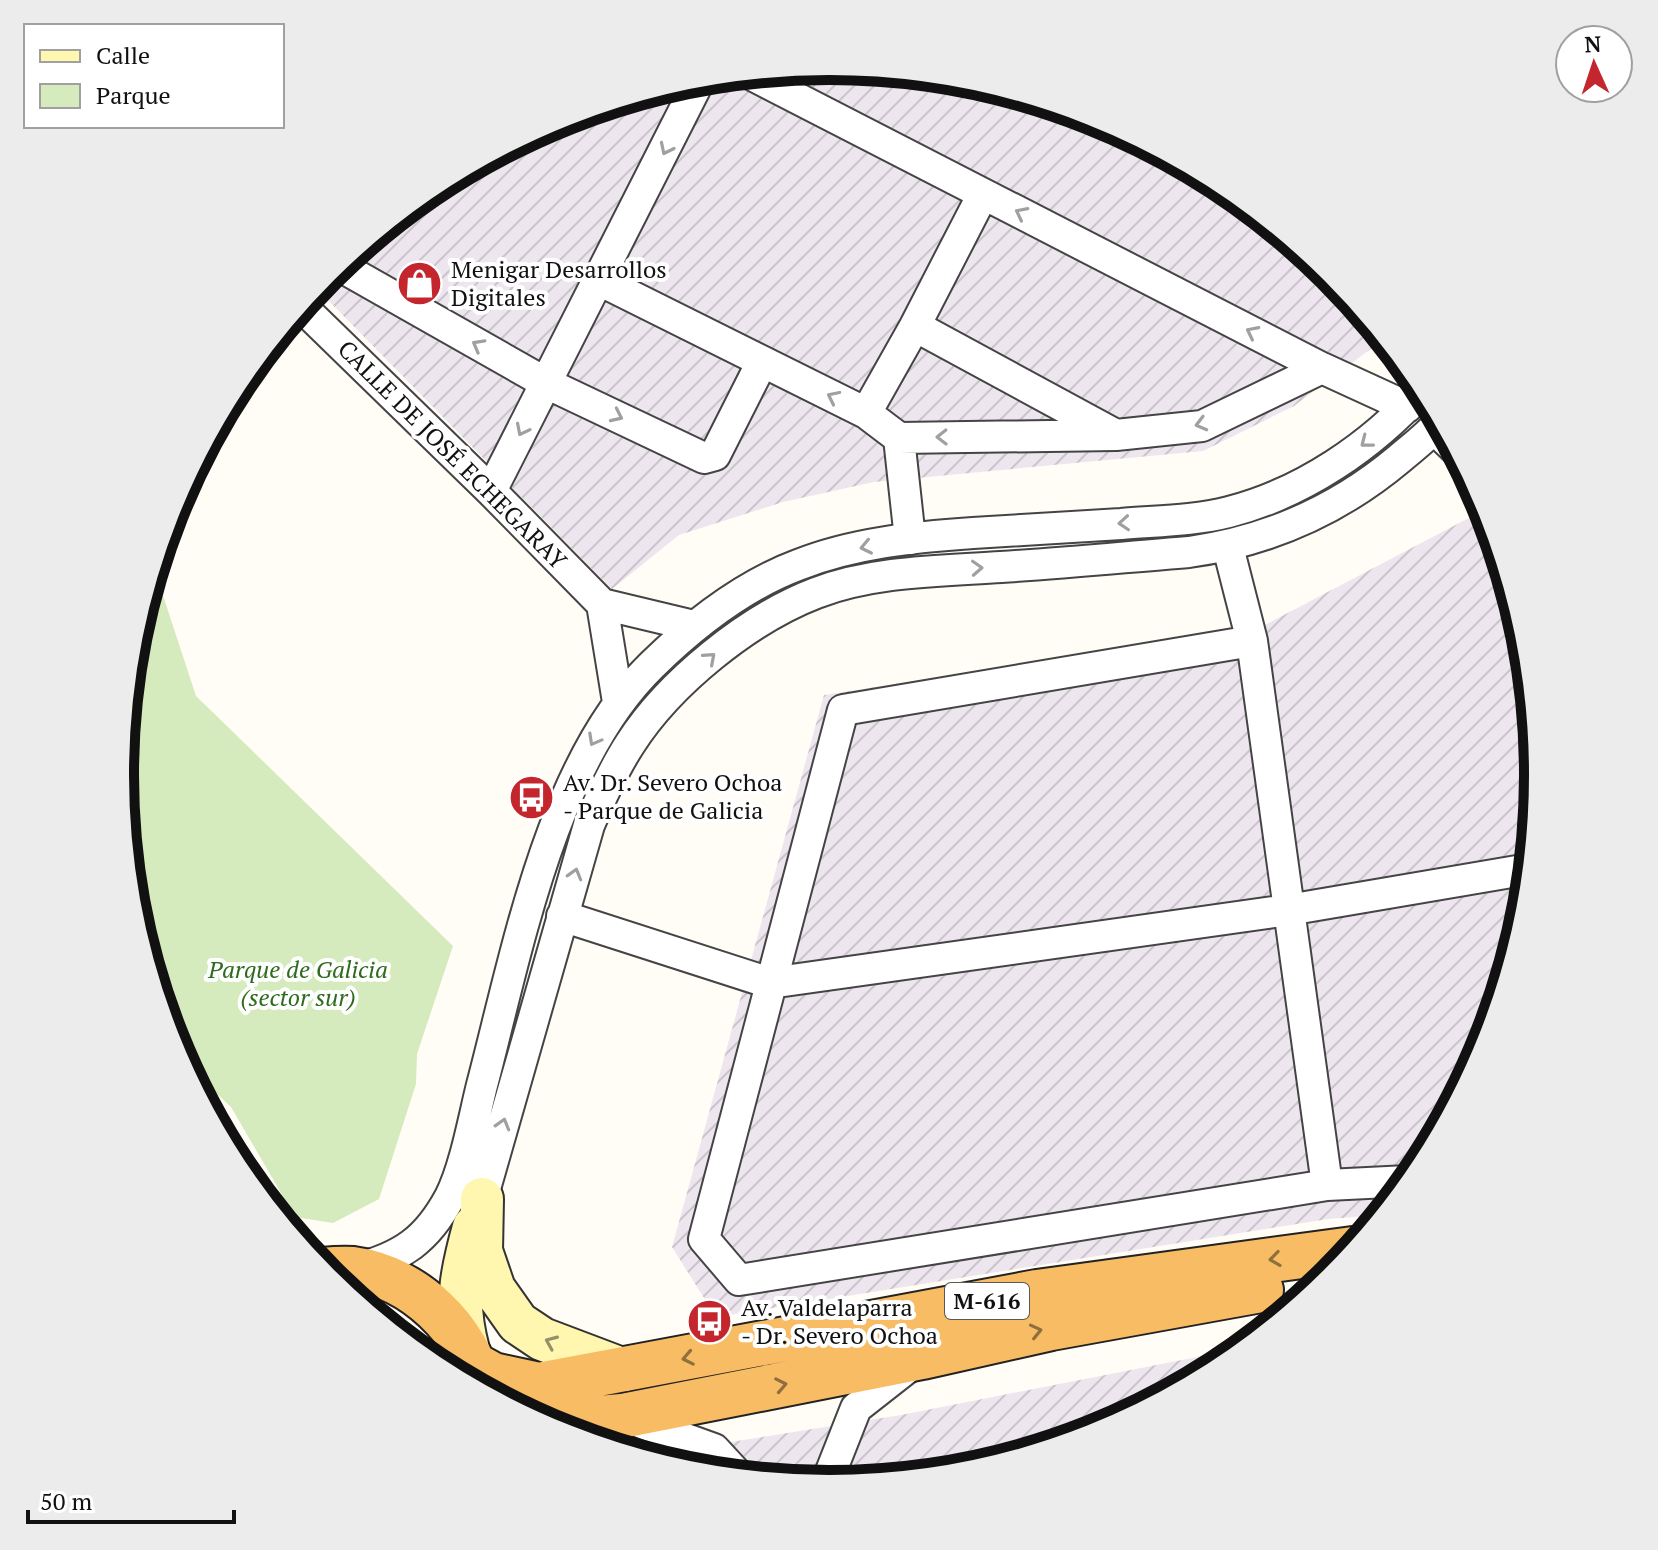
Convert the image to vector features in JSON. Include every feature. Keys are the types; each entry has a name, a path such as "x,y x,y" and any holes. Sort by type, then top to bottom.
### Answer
{"highway":[{"name":"M-616","path":"474,1368 539,1385 1037,1292 1334,1252"},
{"path":"342,1270 400,1284 426,1302 439,1312 474,1368"},
{"name":"M-616","path":"572,1420 622,1416 922,1357 1051,1328 1203,1300 1299,1286"}],"main road":[{"path":"474,1368 460,1320 459,1297 465,1259 482,1199"},
{"path":"482,1199 481,1251 494,1289 518,1323 542,1339 624,1370"}],"street":[{"path":"767,83 1322,368 1412,397"},
{"path":"491,491 693,93"},
{"path":"866,413 983,194"},
{"path":"350,272 546,383 704,458 715,455 762,362"},
{"path":"599,280 866,413 899,438 1116,435 1202,426 1322,368"},
{"name":"CALLE DE JOSÉ ECHEGARAY","path":"309,314 602,604"},
{"path":"915,326 1116,435"},
{"path":"341,1269 387,1260 414,1245 435,1221 452,1194 528,911 562,807 588,752 618,702 649,667 694,626 733,599 799,565 833,554 910,539 1179,520 1225,513 1288,490 1331,468 1413,399"},
{"path":"899,438 910,539"},
{"path":"482,1199 589,825 609,780 631,742 655,712 716,653 775,614 816,594 886,577 1228,547 1294,526 1329,508 1436,438"},
{"path":"1228,547 1252,641 1327,1185"},
{"path":"618,702 602,604 694,626"},
{"path":"1252,641 843,710 704,1239 739,1280 1327,1185 1392,1182"},
{"path":"562,916 770,983 1288,910 1517,871"},
{"path":"832,1470 856,1408 922,1357"},
{"path":"594,1428 622,1416 714,1449 726,1462"}],"shaded area":[{"path":"784,81 874,81 965,93 1009,104 1095,133 1176,173 1215,197 1287,252 1352,317 1375,346 1294,406 1203,451 874,482 783,502 679,535 612,589 325,297 371,252 443,197 522,152 606,117 693,93"},
{"path":"1473,516 1511,639 1523,730 1524,775 1523,820 1511,911 1487,998 1471,1041 1431,1123 1380,1198 1365,1216 1328,1219 716,1317 672,1247 824,695 1259,628"},
{"path":"1214,1354 1176,1377 1095,1417 1052,1433 965,1457 874,1469 829,1470 738,1464 671,1452 901,1415"}],"green space":[{"name":"Parque de Galicia (sector sur)","path":"160,587 196,696 453,946 417,1054 416,1084 379,1199 333,1223 295,1217 231,1107 208,1085 187,1041 158,955 140,866 135,820 135,730 147,639"}],"place":[{"name":"Menigar Desarrollos Digitales","path":"420,284"},
{"name":"Av. Dr. Severo Ochoa - Parque de Galicia","path":"532,797"},
{"name":"Av. Valdelaparra - Dr. Severo Ochoa","path":"710,1322"}]}
